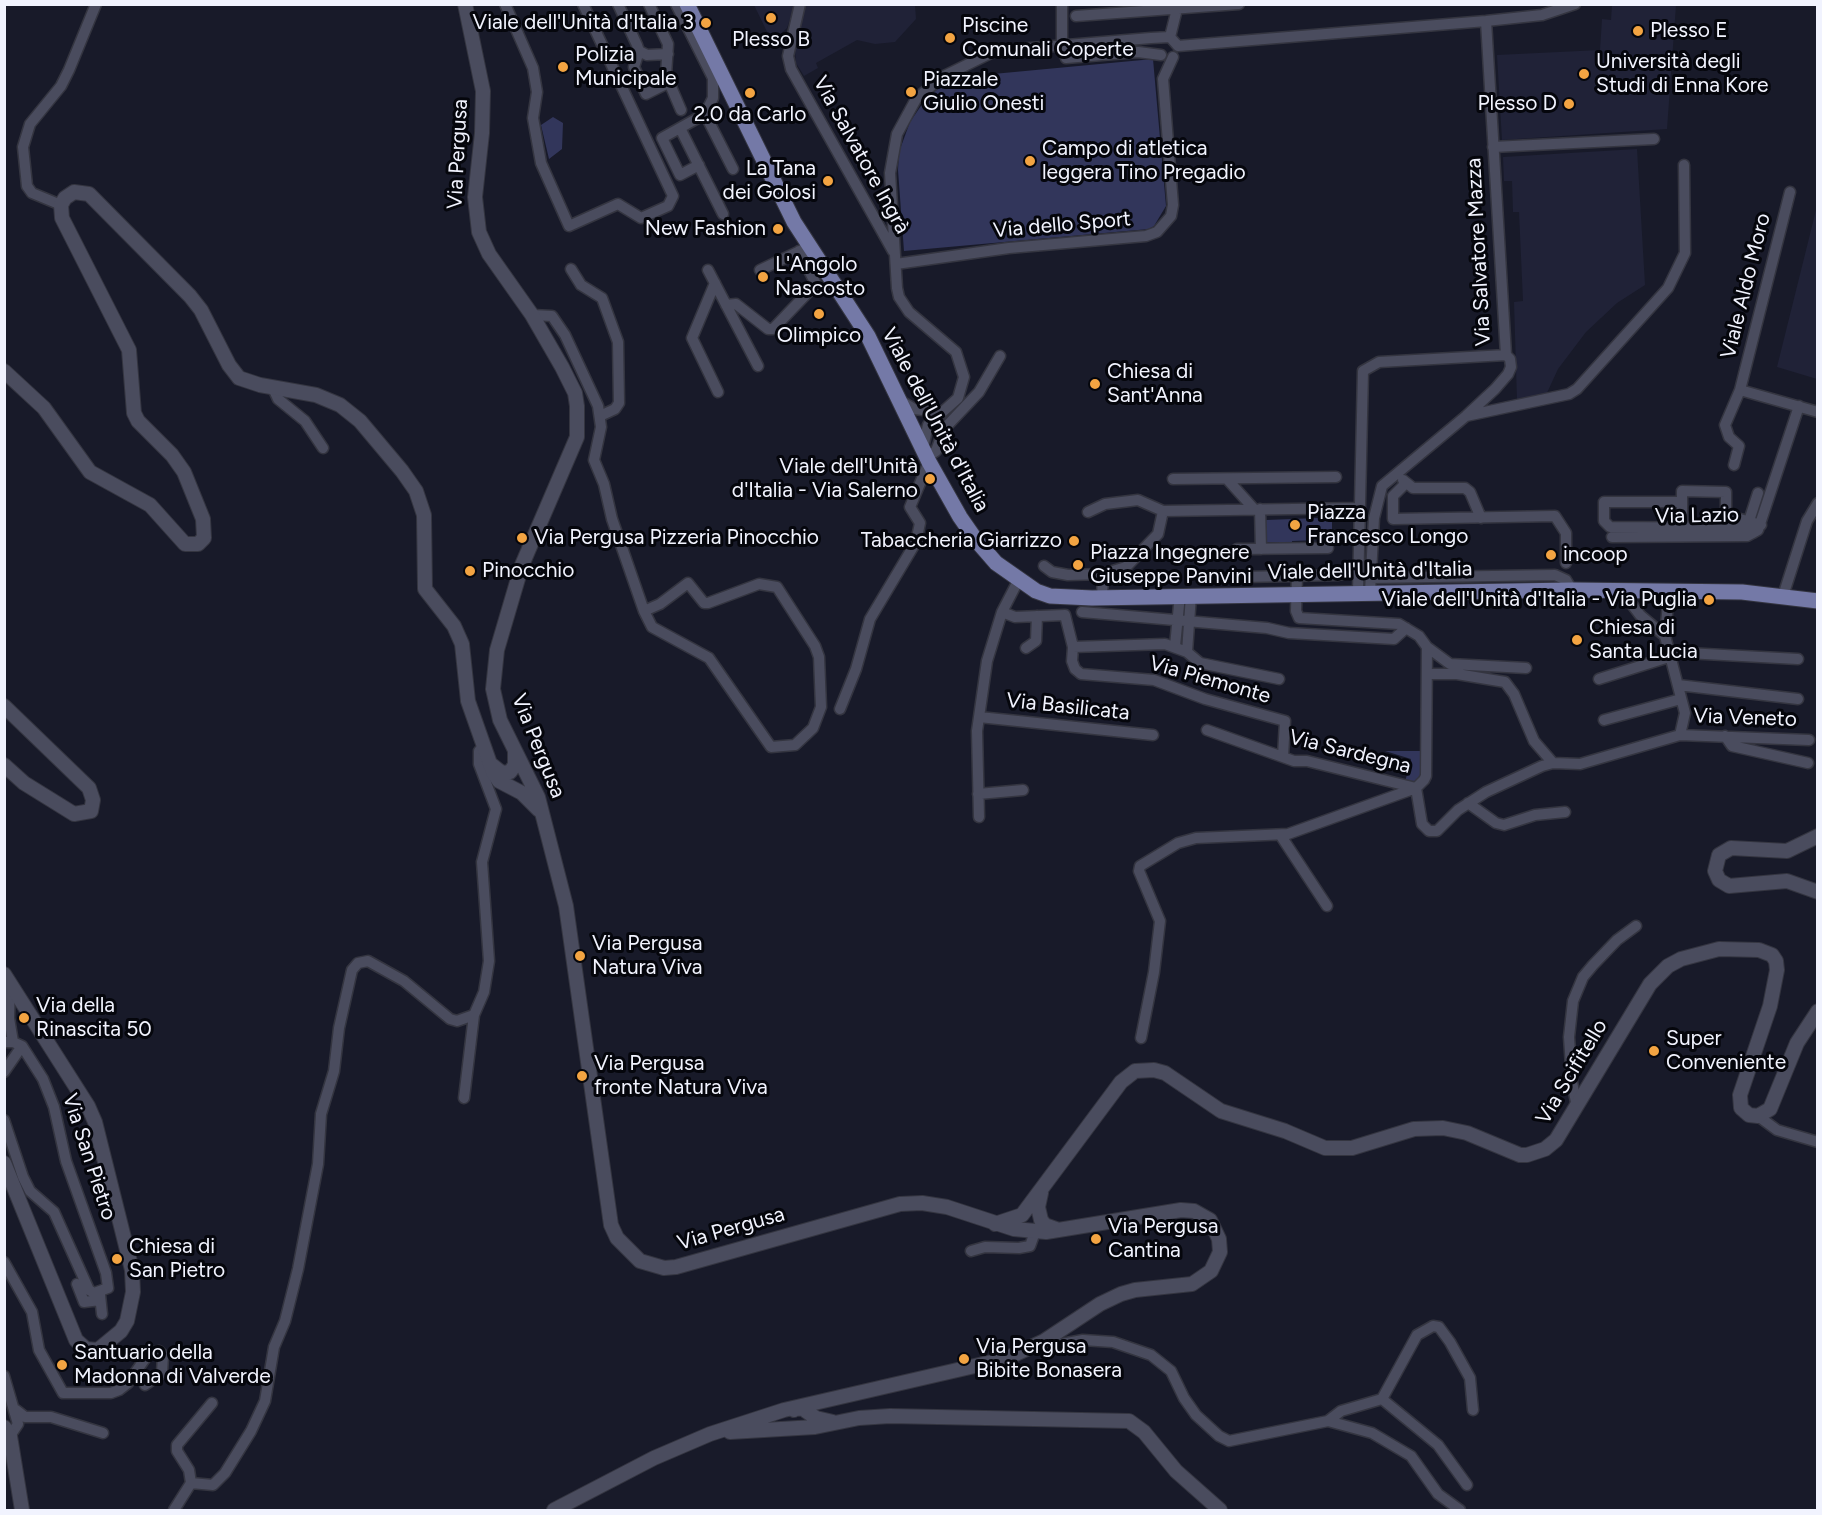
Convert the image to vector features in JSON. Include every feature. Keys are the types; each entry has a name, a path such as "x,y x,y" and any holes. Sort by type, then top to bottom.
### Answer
{"main road":[{"name":"Via Pergusa","path":"465,4 483,91 482,133 475,197 479,232 489,254 532,315 575,393 579,422 571,455 522,565 493,671 495,706 531,780 543,814 566,906 611,1225 617,1238 631,1254 651,1266 676,1267 900,1204 933,1204 995,1224 1031,1231 1063,1231 1152,1214 1194,1211 1210,1220 1217,1229 1220,1252 1211,1271 1192,1284 1135,1290 1121,1294 1100,1304 1044,1341 988,1364 795,1408 710,1434 654,1458 554,1510"},
{"name":"Viale dell'Unità d'Italia","path":"687,4 794,222 804,248 868,336 901,401 918,421 926,456 976,540 996,563 1018,581 1050,596 1102,598 1296,592 1367,582 1572,590 1742,592 1818,601"},
{"path":"4,370 44,408 90,472 150,505 185,544 198,544 204,538 203,519 184,472 172,455 138,421 134,413 129,350 62,218 61,205 65,198 74,192 89,194 190,296 201,310 229,365 239,378 273,388 316,395 340,405 360,421 416,491 424,515 425,589 454,626 462,644 468,701 490,764 499,781 530,799 543,814"},
{"path":"4,706 89,788 93,800 91,811 74,814 24,783 4,765"},
{"path":"502,773 510,772 515,765 514,748"},
{"path":"490,764 502,773 531,780"},
{"path":"512,788 522,788 531,780"},
{"path":"1818,836 1787,851 1731,848 1719,855 1715,871 1719,880 1730,886 1787,881 1818,892"},
{"name":"Via Scifitello","path":"1032,1209 1045,1182 1121,1082 1128,1075 1143,1069 1165,1073 1211,1106 1230,1115 1285,1131 1333,1149 1352,1148 1414,1129 1443,1128 1467,1133 1507,1150 1527,1155 1545,1149 1556,1140 1658,975 1694,953 1719,949 1759,950 1772,955 1777,970 1770,1006 1739,1101 1744,1112 1758,1116"},
{"path":"4,1163 76,1340 86,1349 98,1350 122,1331 128,1321 133,1292 132,1270 95,1122 88,1106 7,978"},
{"path":"1758,1116 1770,1109 1794,1048 1818,1011"},
{"path":"995,1224 1009,1221 1032,1209"},
{"path":"1032,1209 1046,1225 1063,1231"},
{"path":"1031,1231 1032,1209"},
{"path":"828,1400 823,1411 835,1422"},
{"path":"802,1428 794,1424 792,1419 795,1408 835,1422"},
{"path":"710,1434 827,1426 835,1422 890,1416 1129,1421 1144,1432 1176,1471 1220,1510"},
{"path":"7,1438 22,1510"}],"street":[{"path":"61,205 32,194 27,186 23,147 30,124 61,86 96,4"},
{"path":"505,4 533,68 537,92 533,118 541,163 569,226 618,204 641,218 668,206 673,196 583,4"},
{"path":"618,4 639,51 647,55 668,54"},
{"path":"649,4 668,44 666,75 681,110"},
{"path":"676,4 713,78 713,98 705,114 662,138 680,175 699,165"},
{"name":"Via Salvatore Ingrà","path":"800,4 788,56 791,69 895,259"},
{"path":"1062,4 1062,46 1066,58 1138,52 1167,58 1176,51 1542,15 1575,4"},
{"path":"1076,16 1239,4"},
{"path":"1161,55 1159,43 1168,37 1177,9"},
{"name":"Via Salvatore Mazza","path":"1367,582 1358,569 1363,370 1372,363 1379,362 1506,354 1486,21"},
{"path":"918,421 941,412 951,405 962,391 963,368 956,352 904,305 897,288 890,173 897,134 916,99 942,77 995,51 1168,37"},
{"path":"1168,37 1176,51"},
{"path":"639,51 634,67 646,94 668,83"},
{"name":"Via dello Sport","path":"895,259 1146,236 1157,232 1171,216 1173,205 1163,80 1176,51"},
{"path":"705,114 733,169"},
{"path":"680,128 723,214"},
{"path":"1493,147 1654,139"},
{"path":"1466,416 1569,394 1577,389 1668,288 1685,254 1684,165"},
{"name":"Viale Aldo Moro","path":"1734,465 1739,446 1729,437 1725,425 1740,390 1790,192"},
{"path":"726,305 736,304 768,329 773,329 816,284 804,248 760,270"},
{"path":"571,269 581,285 602,298 618,342 619,403 615,409 600,416"},
{"path":"708,270 758,366"},
{"path":"715,283 692,338 718,392"},
{"path":"532,315 552,316 566,335 589,382 600,416 601,427 594,460 644,611 652,627 709,658 771,747 782,748 795,745 813,728 819,718 822,691 819,657 815,646 777,587 759,584 704,603 688,583 660,604 644,611"},
{"path":"1367,582 1378,496 1382,486 1466,416 1508,374 1510,359 1506,354"},
{"path":"840,709 856,669 870,619 916,542 920,523 910,507 926,456 936,451 944,429 979,392 1000,356"},
{"path":"273,388 279,399 305,421 323,448"},
{"path":"1740,390 1818,412"},
{"name":"Via Lazio","path":"1612,537 1747,536 1755,526 1799,406"},
{"path":"1397,473 1413,488 1466,488 1481,518"},
{"path":"1173,479 1336,477"},
{"path":"1227,479 1257,509 1261,549"},
{"path":"1406,483 1393,496 1393,519 1555,516 1566,533 1566,563"},
{"path":"1682,528 1683,491 1726,492 1726,515 1755,526"},
{"path":"1755,526 1758,492"},
{"path":"1088,512 1105,504 1138,500 1163,511 1359,508"},
{"path":"1682,502 1604,502 1604,521 1610,527 1742,528 1755,526"},
{"path":"1784,596 1807,521 1818,503"},
{"path":"1044,566 1052,572 1068,575 1103,574 1126,567 1158,534 1163,511"},
{"path":"1237,549 1328,548"},
{"path":"1244,577 1337,575 1358,569 1367,582"},
{"path":"1102,598 1103,574"},
{"path":"1297,576 1297,616 1303,620 1388,623 1406,628 1419,636 1427,647 1450,664 1526,668"},
{"name":"Via Basilicata","path":"979,817 977,731 987,661 1002,612 1018,581"},
{"path":"1621,590 1640,615 1665,636"},
{"name":"Via Veneto","path":"1672,592 1668,603 1665,636 1685,713 1680,735"},
{"path":"1175,646 1178,621 1185,595"},
{"path":"1185,595 1190,621 1187,652"},
{"path":"1002,612 1015,616 1065,615 1073,647"},
{"path":"1082,612 1277,629 1289,633 1394,639 1406,628"},
{"path":"1026,648 1036,641 1037,616"},
{"name":"Via Piemonte","path":"1279,680 1200,663 1175,646 1073,647 1075,669 1081,674 1154,680 1204,699 1286,721 1283,756"},
{"name":"Via Sardegna","path":"1207,730 1283,756 1416,788 1426,776 1427,647"},
{"path":"1599,679 1669,654 1798,659"},
{"path":"1428,674 1457,674 1505,682 1514,694 1534,741 1553,763"},
{"path":"1678,685 1798,699"},
{"path":"1604,720 1681,699"},
{"path":"1685,713 1696,729 1697,735"},
{"name":"Via Basilicata","path":"979,717 1153,735"},
{"name":"Via Veneto","path":"1416,788 1422,824 1430,831 1437,831 1468,803 1495,788 1553,763 1580,764 1680,735 1809,740"},
{"path":"1725,736 1732,746 1808,763"},
{"path":"464,1098 474,1015 488,977 489,961 482,862 496,809 479,764 479,751 484,746"},
{"path":"1141,1038 1154,972 1160,921 1139,871 1140,866 1170,847 1196,838 1281,836 1416,788"},
{"path":"978,794 1023,790"},
{"path":"1468,803 1496,823 1504,825 1535,815 1564,812"},
{"path":"1281,836 1328,906"},
{"path":"1577,1107 1572,1082 1569,1037 1573,1000 1583,977 1593,965 1617,940 1636,926"},
{"path":"191,1483 213,1485 225,1473 251,1431 265,1401 274,1347 285,1321 298,1269 318,1164 321,1114 334,1071 339,1028 352,970 358,963 368,961 404,981 450,1019 457,1021 474,1015"},
{"path":"4,1071 13,1043 7,978"},
{"name":"Via San Pietro","path":"13,1043 43,1080 54,1107 66,1161 106,1273 108,1288 100,1296"},
{"path":"1758,1116 1777,1130 1818,1142"},
{"path":"4,1120 16,1161 30,1191 54,1212 89,1290 100,1296"},
{"path":"971,1251 985,1247 1030,1246 1031,1231"},
{"path":"4,1262 32,1312 39,1350 63,1393 111,1393 119,1390 128,1383 149,1353 159,1351 163,1355 162,1373 145,1385"},
{"path":"77,1284 84,1302 100,1296"},
{"path":"100,1296 102,1314"},
{"path":"1044,1341 1056,1346 1083,1340 1113,1342 1151,1354 1171,1371 1184,1398 1197,1415 1219,1436 1229,1441 1328,1421 1341,1411 1382,1399 1417,1335 1433,1326 1439,1327 1450,1342 1470,1378 1473,1410"},
{"path":"5,1378 10,1399 16,1410 18,1428 7,1438"},
{"path":"1382,1399 1438,1445 1467,1485"},
{"path":"174,1510 191,1483 189,1470 177,1451 177,1445 212,1403"},
{"path":"16,1410 25,1417 51,1417 104,1433"},
{"path":"1328,1421 1372,1433 1404,1451 1416,1461 1438,1494 1460,1510"}],"shaded area":[{"name":"Plesso B","path":"754,5 795,5 787,28 772,42"},
{"path":"804,5 915,5 916,19 895,42 875,44 857,40 816,63 818,68 804,76 796,63 795,51"},
{"name":"Università degli Studi di Enna Kore","path":"1612,5 1676,5 1667,129 1502,140 1497,55 1600,50 1602,19 1611,20"},
{"name":"Campo di atletica leggera Tino Pregadio","path":"1153,59 1166,206 1154,226 1149,229 904,251 898,170 899,152 910,122 927,97 945,84 961,77"},
{"path":"553,117 563,123 562,149 549,159 541,125"},
{"path":"1637,149 1645,285 1617,303 1586,332 1558,369 1546,395 1517,400 1514,302 1523,301 1519,212 1513,212 1512,181 1504,181 1503,157"},
{"path":"1817,206 1818,379 1777,367"},
{"path":"1332,518 1332,543 1321,543 1320,540 1292,541 1292,543 1266,542 1266,520"},
{"path":"1385,751 1424,751 1423,773 1416,782 1405,782 1411,759"}],"place":[{"name":"Plesso B","path":"771,18"},
{"name":"Viale dell'Unità d'Italia 3","path":"706,23"},
{"name":"Plesso E","path":"1638,31"},
{"name":"Piscine Comunali Coperte","path":"950,38"},
{"name":"Polizia Municipale","path":"563,67"},
{"name":"Università degli Studi di Enna Kore","path":"1584,74"},
{"name":"Piazzale Giulio Onesti","path":"911,92"},
{"name":"2.0 da Carlo","path":"750,93"},
{"name":"Plesso D","path":"1569,104"},
{"name":"Campo di atletica leggera Tino Pregadio","path":"1030,161"},
{"name":"La Tana dei Golosi","path":"828,181"},
{"name":"New Fashion","path":"778,229"},
{"name":"L'Angolo Nascosto","path":"763,277"},
{"name":"Olimpico","path":"819,314"},
{"name":"Chiesa di Sant'Anna","path":"1095,384"},
{"name":"Viale dell'Unità d'Italia - Via Salerno","path":"930,479"},
{"name":"Piazza Francesco Longo","path":"1295,525"},
{"name":"Via Pergusa Pizzeria Pinocchio","path":"522,538"},
{"name":"Tabaccheria Giarrizzo","path":"1074,541"},
{"name":"incoop","path":"1551,555"},
{"name":"Piazza Ingegnere Giuseppe Panvini","path":"1078,565"},
{"name":"Pinocchio","path":"470,571"},
{"name":"Viale dell'Unità d'Italia - Via Puglia","path":"1709,600"},
{"name":"Chiesa di Santa Lucia","path":"1577,640"},
{"name":"Via Pergusa Natura Viva","path":"580,956"},
{"name":"Via della Rinascita 50","path":"24,1018"},
{"name":"Super Conveniente","path":"1654,1051"},
{"name":"Via Pergusa fronte Natura Viva","path":"582,1076"},
{"name":"Via Pergusa Cantina","path":"1096,1239"},
{"name":"Chiesa di San Pietro","path":"117,1259"},
{"name":"Via Pergusa Bibite Bonasera","path":"964,1359"},
{"name":"Santuario della Madonna di Valverde","path":"62,1365"}]}
